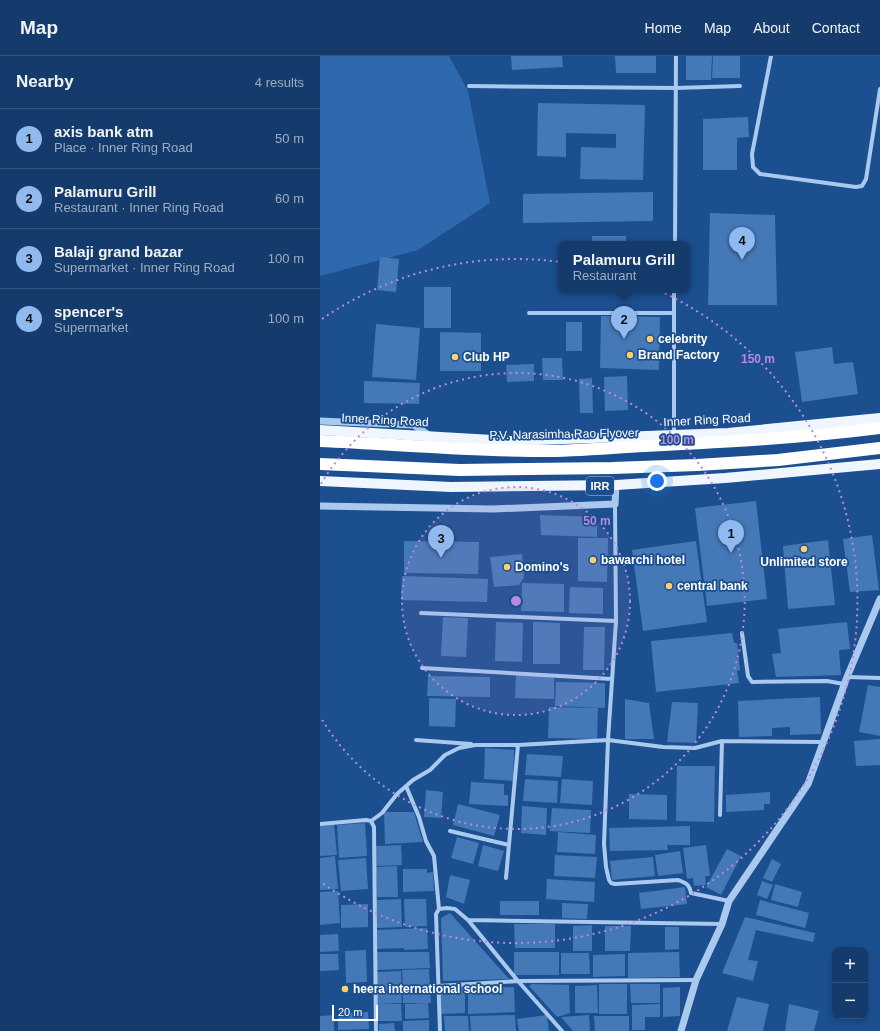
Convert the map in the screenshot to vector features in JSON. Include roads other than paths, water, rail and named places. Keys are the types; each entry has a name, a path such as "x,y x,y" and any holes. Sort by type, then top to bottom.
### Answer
{"highway":[{"name":"P.V. Narasimha Rao Flyover","path":"320,441 377,443 457,450 533,451 693,444 880,428"},
{"path":"320,464 460,470 612,468 778,460 880,448"}],"main road":[{"name":"Inner Ring Road","path":"320,430 511,441 728,433 880,418"},
{"name":"IRR","path":"320,481 451,487 616,485 725,478 880,464"}],"street":[{"path":"675,241 676,56"},
{"path":"771,56 752,154 753,167 760,174 856,187 862,186 866,179 880,89"},
{"path":"468,86 676,88 740,86"},
{"path":"674,293 674,435"},
{"path":"529,313 674,313"},
{"path":"320,421 414,425 431,436"},
{"path":"616,485 616,621 608,740 604,844 609,880 611,883 615,884 678,880 686,883 690,887 691,893 729,901"},
{"path":"320,506 493,509 615,504"},
{"path":"681,1031 696,980 722,924 729,901 808,784 846,680 880,599"},
{"path":"421,613 616,621"},
{"path":"742,633 748,676 752,682 827,681 880,678"},
{"path":"422,668 612,679"},
{"path":"416,740 475,745 518,745 608,740 663,747 695,748 722,741 823,742"},
{"path":"720,815 722,741"},
{"path":"320,824 366,820 371,821 382,812 396,794 430,770 445,755 459,748 475,745"},
{"path":"506,878 518,745"},
{"path":"406,786 419,818 426,842 434,856 439,909 436,914 440,1031"},
{"path":"371,821 374,827 376,1031"},
{"path":"450,831 509,846"},
{"path":"439,909 455,909 468,920 518,981 562,1031"},
{"path":"468,920 722,924"},
{"path":"438,986 518,981 696,980"}],"place":[{"name":"spencer's","path":"742,260"},
{"name":"Palamuru Grill","path":"624,339"},
{"name":"celebrity","path":"650,339"},
{"name":"Brand Factory","path":"630,355"},
{"name":"Club HP","path":"455,357"},
{"name":"Unlimited store","path":"804,549"},
{"name":"axis bank atm","path":"731,553"},
{"name":"Balaji grand bazar","path":"441,558"},
{"name":"bawarchi hotel","path":"593,560"},
{"name":"Domino's","path":"507,567"},
{"name":"central bank","path":"669,586"},
{"name":"heera international school","path":"345,989"}]}
